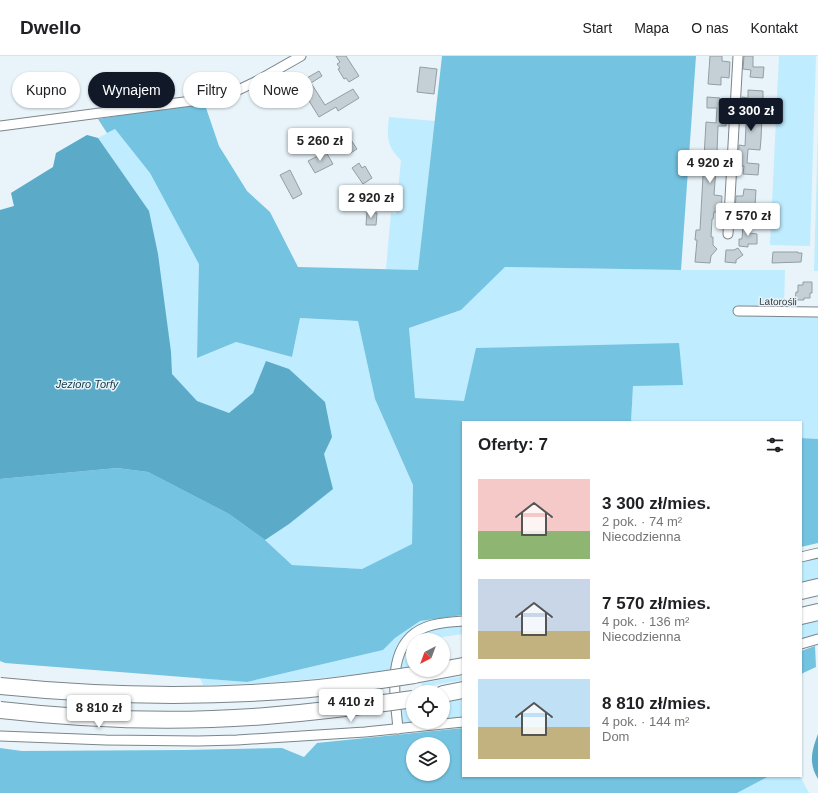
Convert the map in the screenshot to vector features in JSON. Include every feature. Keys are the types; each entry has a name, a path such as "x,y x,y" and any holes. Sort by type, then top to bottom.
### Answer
{"highway":[{"path":"802,591 818,588"},
{"path":"802,616 818,612"},
{"path":"0,686 110,694 202,695 312,689 414,675 462,666"},
{"path":"450,693 462,690"},
{"path":"0,710 103,718 191,719 306,713 406,700"}],"street":[{"path":"0,126 207,99 232,93 257,81 301,56"},
{"path":"728,234 738,56"},
{"name":"Latorośli","path":"738,311 818,312"},
{"path":"802,557 818,554"},
{"path":"398,729 395,676 399,656 404,645 412,636 427,627 442,623 462,621"},
{"path":"802,644 818,639"},
{"path":"0,736 198,741 305,736 398,729 462,722"}],"shaded area":[{"path":"442,56 696,56 681,270 505,267 461,310 409,328 415,398 464,401 476,348 679,343 683,385 633,386 631,421 462,421 462,615 420,621 395,638 383,650 247,682 5,663 0,661 0,479 117,468 148,472 229,514 265,540 292,565 362,569 412,544 413,485 375,399 358,321 300,318 292,357 236,342 197,358 199,264 150,173 115,129 107,133 98,119 175,108 175,107 183,105 183,108 206,108 219,146 247,191 270,212 298,267 418,270"},
{"path":"779,56 816,56 810,246 770,245"},
{"path":"389,117 435,121 418,270 386,269 391,213 396,214 401,160 390,145 388,135"},
{"path":"818,128 818,271 814,271"},
{"name":"Jezioro Torfy","path":"115,129 150,173 200,264 197,358 236,342 292,357 300,318 358,321 375,399 413,485 412,544 362,569 292,565 265,540 229,514 148,472 117,468 0,479 0,210 14,206 11,193 53,167 56,153 87,135 98,138"},
{"path":"505,267 785,270 784,307 818,307 818,439 802,438 802,421 631,421 633,386 679,343 463,402 415,398 409,328 461,310"},
{"path":"802,438 818,439 818,543 802,547"},
{"path":"818,557 818,580 802,584 802,561"},
{"path":"434,619 423,623 409,633 406,633 392,670 250,684 203,685 200,678 247,682 383,650 395,638 420,621"},
{"path":"818,621 818,634 802,640 802,624"},
{"path":"462,624 462,634 450,636 450,633 424,633 431,630"},
{"path":"815,646 816,667 802,674 802,651"},
{"path":"406,652 406,668 400,669 402,661"},
{"path":"462,676 462,680 434,685 422,685 421,683"},
{"path":"462,699 462,718 450,720 450,700"},
{"path":"406,708 406,724 401,719 401,709"},
{"path":"462,728 462,777 767,777 737,793 0,793 0,748 22,751 282,748 304,757 317,743"},
{"path":"767,777 801,777 809,793 737,793"}],"water":[{"name":"Jezioro Torfy","path":"87,135 98,138 149,211 158,254 171,352 172,374 197,401 229,413 253,393 266,361 289,369 325,402 332,437 324,454 333,489 289,524 265,540 229,514 148,472 117,468 0,479 0,210 14,206 11,193 53,167 56,153"},
{"path":"818,734 818,779 813,767 812,756"}],"building":[{"path":"336,56 346,56 359,76 349,82 346,78 344,79 338,69 340,68 337,64 340,62"},
{"path":"710,56 722,56 722,61 730,62 729,78 721,77 721,85 708,84"},
{"path":"744,56 753,56 753,67 764,67 763,78 750,77 751,70 743,69"},
{"path":"420,67 437,69 434,94 417,92"},
{"path":"319,71 322,76 313,82 313,74"},
{"path":"313,86 325,105 353,89 359,98 338,111 336,107 319,117 313,107"},
{"path":"748,90 763,91 763,102 750,101 750,115 762,116 760,150 748,149 747,163 759,164 758,175 743,174 744,166 738,166 739,145 745,146 747,118 741,118 742,97 748,98"},
{"path":"707,97 720,98 719,105 727,106 726,126 718,126 717,152 724,152 724,157 723,169 716,168 714,195 722,196 721,212 714,212 712,219 711,237 713,237 713,245 717,249 711,256 710,263 695,262 697,240 695,240 696,230 700,230 706,122 716,123 717,108 707,108"},
{"path":"349,137 357,149 349,154 341,142"},
{"path":"326,152 333,164 315,173 308,161"},
{"path":"359,163 362,168 365,166 372,178 363,184 352,168"},
{"path":"290,170 302,194 293,199 280,175"},
{"path":"744,189 756,190 754,221 742,220 740,213 735,212 736,196 743,196"},
{"path":"367,212 377,213 376,225 366,225"},
{"path":"743,225 749,225 749,233 757,234 757,244 748,244 748,247 739,246 739,239 742,239"},
{"path":"738,248 743,255 736,260 736,263 725,262 726,250 734,250"},
{"path":"773,252 802,253 801,262 772,263"},
{"path":"803,282 812,282 812,293 810,293 810,298 795,300 796,292 798,292 798,285 803,285"}]}
